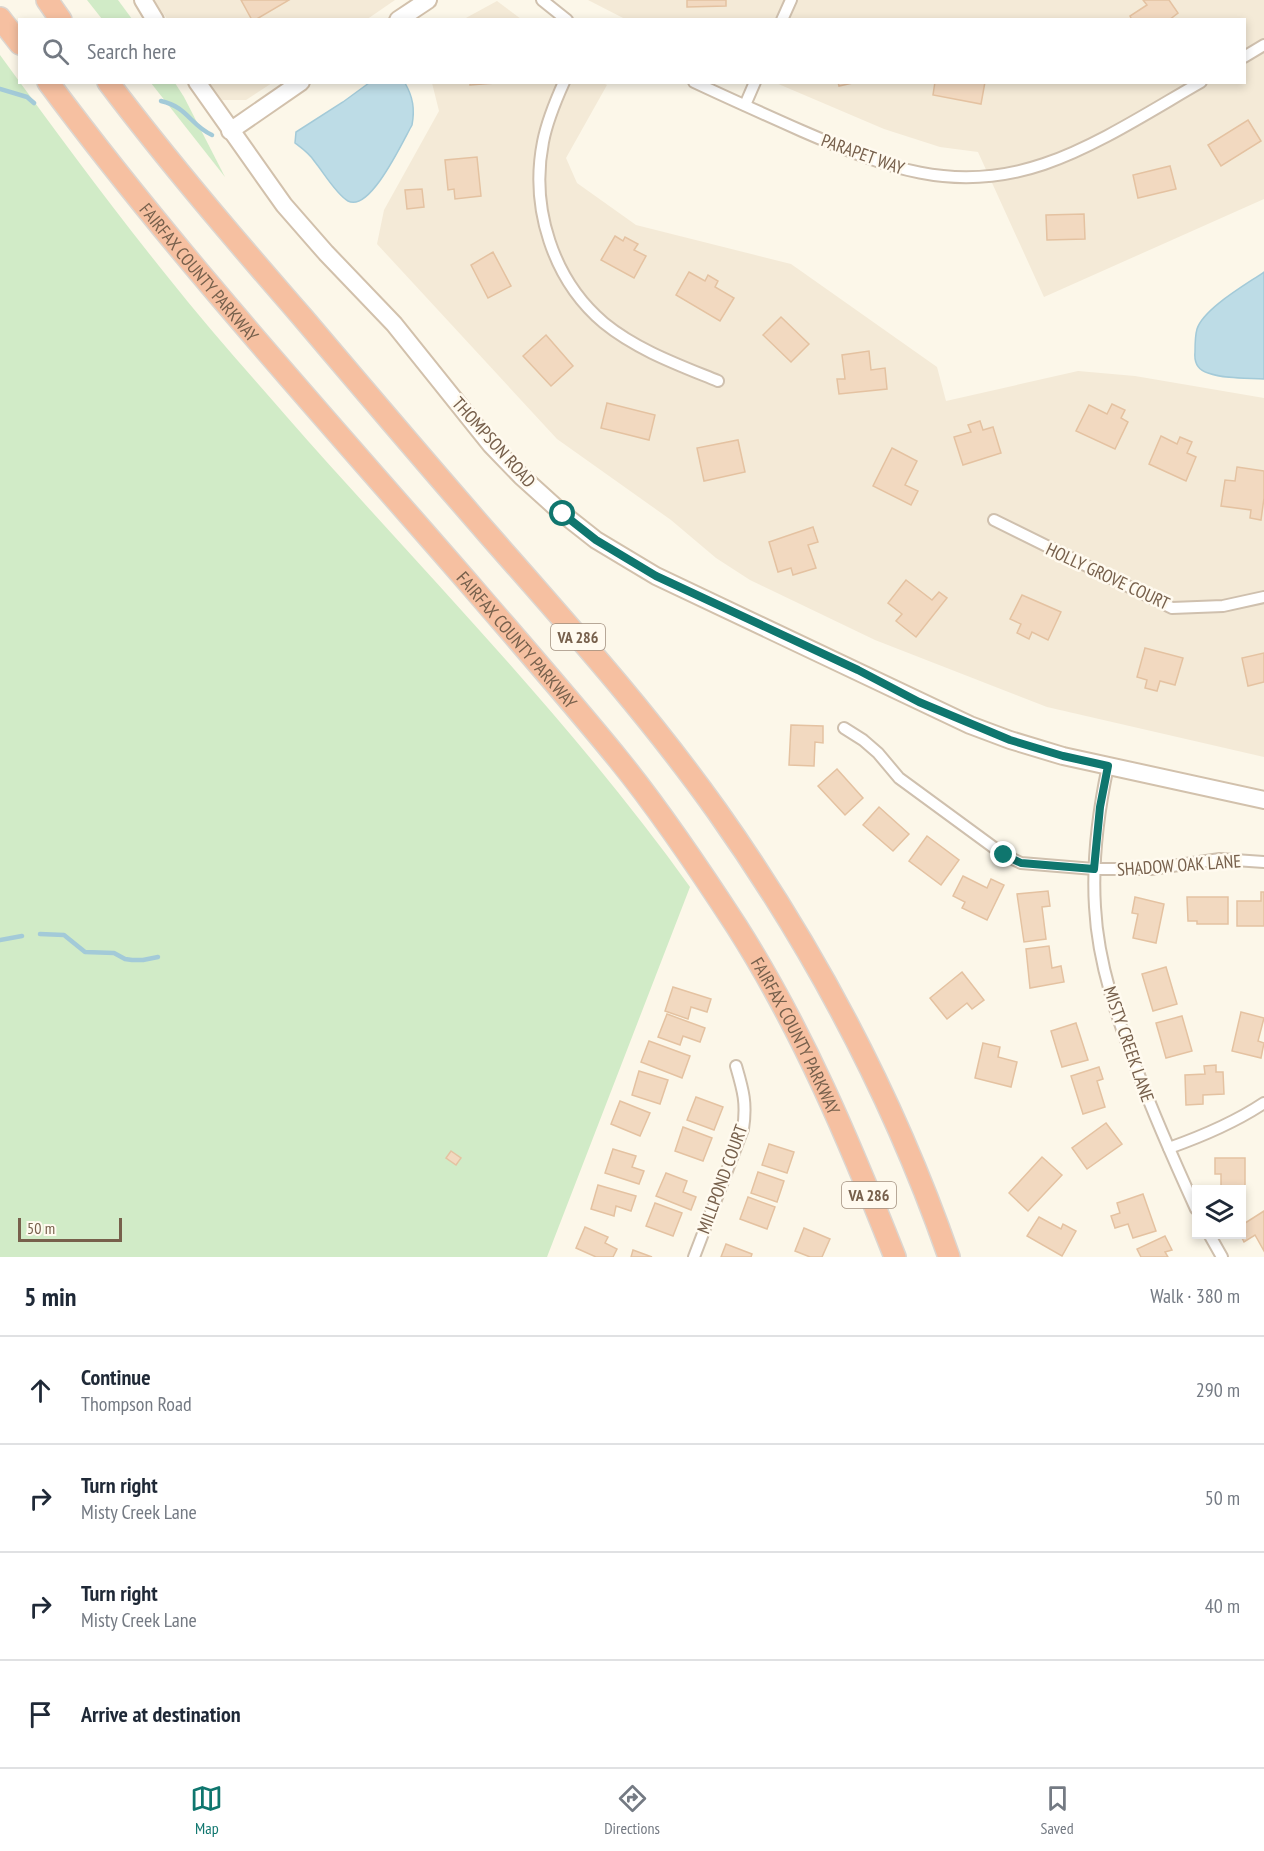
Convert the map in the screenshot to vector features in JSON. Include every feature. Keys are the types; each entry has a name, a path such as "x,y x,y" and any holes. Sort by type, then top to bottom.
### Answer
{"highway":[{"path":"47,0 60,18"},
{"path":"0,18 18,41"},
{"name":"FAIRFAX COUNTY PARKWAY","path":"50,84 163,228 525,649 619,760 663,818 738,929 770,982 814,1064 895,1257"},
{"name":"VA 286","path":"110,84 224,227 629,697 716,810 768,887 837,1004 882,1093 922,1185 949,1257"}],"street":[{"path":"142,0 154,18"},
{"path":"401,18 428,0"},
{"path":"542,0 564,18"},
{"path":"783,18 791,0"},
{"path":"1246,56 1264,45"},
{"name":"THOMPSON ROAD","path":"198,84 284,205 394,324 492,445 538,491 596,540 656,576 970,725 1052,753 1264,800"},
{"path":"230,131 298,84"},
{"path":"563,84 546,126 539,170 543,221 558,265 585,304 604,323 673,363 718,381"},
{"name":"PARAPET WAY","path":"699,84 860,156 921,174 969,177 998,175 1044,164 1106,135 1198,84"},
{"path":"746,105 754,84"},
{"name":"HOLLY GROVE COURT","path":"994,520 1172,608 1223,606 1264,597"},
{"path":"844,728 878,753 899,778 1004,855 1021,863 1094,869"},
{"name":"MISTY CREEK LANE","path":"1108,766 1100,807 1094,869 1095,909 1100,948 1123,1034 1192,1198"},
{"name":"SHADOW OAK LANE","path":"1094,869 1151,869 1220,859 1264,862"},
{"name":"MILLPOND COURT","path":"694,1257 743,1129 746,1110 745,1093 736,1066"},
{"path":"1169,1148 1218,1130 1264,1102"},
{"path":"1212,1239 1222,1257"}],"shaded area":[{"path":"154,0 395,0 369,18 166,18"},
{"path":"588,0 1264,0 1264,199 1044,297 978,152 940,147 884,129 778,84 1246,84 1246,18 623,18"},
{"path":"497,1 520,18 466,18"},
{"path":"211,84 270,84 246,100 222,100"},
{"path":"432,84 607,85 566,158 577,183 636,225 791,264 937,367 946,401 1078,371 1135,376 1264,398 1264,757 1047,707 875,640 750,580 716,558 671,520 557,439 377,244 384,210 439,111"}],"green space":[{"path":"87,0 118,0 131,18 101,18"},
{"path":"0,55 18,79 18,84 21,84 145,249 196,312 338,475 546,705 596,764 690,887 547,1257 0,1257"},
{"path":"152,84 176,84 225,177"}],"water":[{"path":"368,84 406,84 413,103 412,125 394,159 376,186 357,202 344,198 311,156 295,143 296,132"},
{"path":"1264,272 1264,379 1221,376 1202,370 1197,365 1195,356 1196,332 1201,321 1227,297"}],"building":[{"path":"241,0 289,0 258,18 251,18"},
{"path":"687,0 726,0 726,6 687,7"},
{"path":"1143,0 1169,0 1178,13 1172,18 1131,18 1130,16 1147,5"},
{"path":"935,84 985,84 981,104 933,95"},
{"path":"1248,120 1261,141 1221,166 1208,145"},
{"path":"477,157 481,196 455,199 454,189 448,190 445,160"},
{"path":"1170,166 1176,189 1138,198 1133,175"},
{"path":"422,189 424,207 407,209 405,190"},
{"path":"1084,214 1085,239 1047,240 1046,215"},
{"path":"615,236 623,241 625,237 638,244 634,250 646,256 634,278 601,260"},
{"path":"493,252 511,286 488,298 471,265"},
{"path":"689,272 705,281 708,275 718,281 715,287 734,298 720,321 676,295"},
{"path":"781,317 809,344 791,362 763,335"},
{"path":"546,335 573,366 551,386 523,356"},
{"path":"869,351 871,370 885,368 887,389 839,394 837,379 845,379 842,355"},
{"path":"607,403 655,415 649,440 601,428"},
{"path":"1112,404 1125,410 1121,418 1128,422 1115,449 1076,431 1089,405 1107,414"},
{"path":"980,421 983,430 993,427 1001,453 963,465 954,437 971,432 968,425"},
{"path":"1161,436 1177,444 1180,437 1192,442 1187,453 1196,457 1186,481 1149,464"},
{"path":"738,440 745,472 704,481 697,448"},
{"path":"892,448 917,461 905,485 918,491 911,505 873,486"},
{"path":"1237,467 1264,471 1261,520 1250,518 1251,510 1221,506 1225,480 1235,481"},
{"path":"813,527 818,542 808,545 816,568 793,575 791,568 778,572 769,542"},
{"path":"906,580 932,600 939,592 947,598 916,637 896,621 902,614 888,603"},
{"path":"1022,595 1061,612 1048,640 1032,632 1029,639 1017,633 1021,624 1010,619"},
{"path":"1145,648 1183,658 1175,685 1160,681 1157,691 1145,688 1147,680 1137,677"},
{"path":"1264,653 1264,682 1248,686 1242,658"},
{"path":"791,725 823,726 823,743 815,742 814,766 789,765"},
{"path":"837,769 863,798 845,815 818,786"},
{"path":"879,807 909,834 893,851 863,825"},
{"path":"927,836 959,860 941,885 909,861"},
{"path":"963,876 987,888 991,879 1004,885 987,920 962,908 965,902 953,896"},
{"path":"1048,891 1050,906 1042,907 1046,939 1024,942 1017,894"},
{"path":"1261,892 1264,892 1264,926 1237,926 1237,901 1261,901"},
{"path":"1135,897 1164,904 1156,943 1133,938 1138,914 1132,913"},
{"path":"1187,897 1228,897 1228,924 1197,924 1197,921 1188,921"},
{"path":"1049,946 1052,968 1061,966 1064,982 1030,988 1026,949"},
{"path":"1166,967 1177,1004 1153,1011 1142,974"},
{"path":"962,972 984,1000 972,1009 967,1003 947,1019 930,998"},
{"path":"673,987 711,999 707,1012 691,1007 688,1019 665,1011"},
{"path":"1241,1012 1264,1018 1258,1041 1264,1043 1261,1058 1232,1051"},
{"path":"667,1014 705,1028 700,1042 683,1036 680,1045 658,1037"},
{"path":"1182,1016 1192,1051 1166,1058 1156,1023"},
{"path":"1076,1023 1088,1060 1062,1067 1051,1031"},
{"path":"649,1041 690,1056 682,1078 641,1062"},
{"path":"983,1043 1000,1047 998,1057 1017,1062 1011,1087 975,1078"},
{"path":"1216,1065 1216,1072 1223,1072 1224,1094 1203,1095 1203,1104 1186,1105 1185,1075 1205,1074 1204,1066"},
{"path":"1099,1067 1103,1079 1097,1081 1105,1107 1083,1114 1071,1076"},
{"path":"639,1071 668,1080 660,1104 632,1095"},
{"path":"696,1097 723,1107 714,1130 687,1120"},
{"path":"620,1101 650,1113 640,1136 611,1124"},
{"path":"1106,1123 1122,1144 1087,1169 1072,1148"},
{"path":"683,1127 712,1138 703,1161 675,1151"},
{"path":"769,1144 794,1152 787,1173 762,1165"},
{"path":"613,1149 636,1156 632,1167 644,1171 639,1184 605,1173"},
{"path":"451,1151 461,1158 456,1165 446,1158"},
{"path":"1042,1157 1062,1175 1028,1211 1009,1193"},
{"path":"1215,1158 1245,1158 1245,1185 1221,1185 1221,1174 1215,1174"},
{"path":"758,1172 784,1181 777,1202 751,1193"},
{"path":"666,1173 687,1181 683,1192 696,1197 691,1210 656,1196"},
{"path":"598,1185 636,1196 631,1211 616,1206 614,1216 591,1209"},
{"path":"1143,1194 1156,1231 1133,1238 1128,1224 1115,1228 1111,1216 1120,1213 1117,1203"},
{"path":"748,1197 775,1207 767,1229 740,1219"},
{"path":"655,1203 682,1213 673,1236 646,1226"},
{"path":"1264,1211 1264,1251 1255,1235 1244,1242 1246,1222"},
{"path":"1039,1217 1061,1229 1063,1224 1076,1231 1062,1256 1027,1236"},
{"path":"585,1227 608,1237 605,1243 617,1249 613,1257 596,1257 576,1248"},
{"path":"804,1228 830,1239 822,1257 810,1257 795,1251"},
{"path":"1165,1236 1172,1250 1165,1252 1168,1257 1141,1257 1137,1249"},
{"path":"726,1244 752,1254 751,1257 721,1257"},
{"path":"633,1250 652,1257 631,1257"}],"waterway":[{"path":"0,89 27,97 34,103"},
{"path":"161,101 177,107 212,135"},
{"path":"40,934 64,935 85,952 114,953 132,960 158,957"},
{"path":"0,940 22,936"}],"route":[{"path":"563,514 596,540 656,576 858,670 919,702 1010,740 1063,756 1108,766 1095,842 1094,869 1021,863 1004,855"}]}
